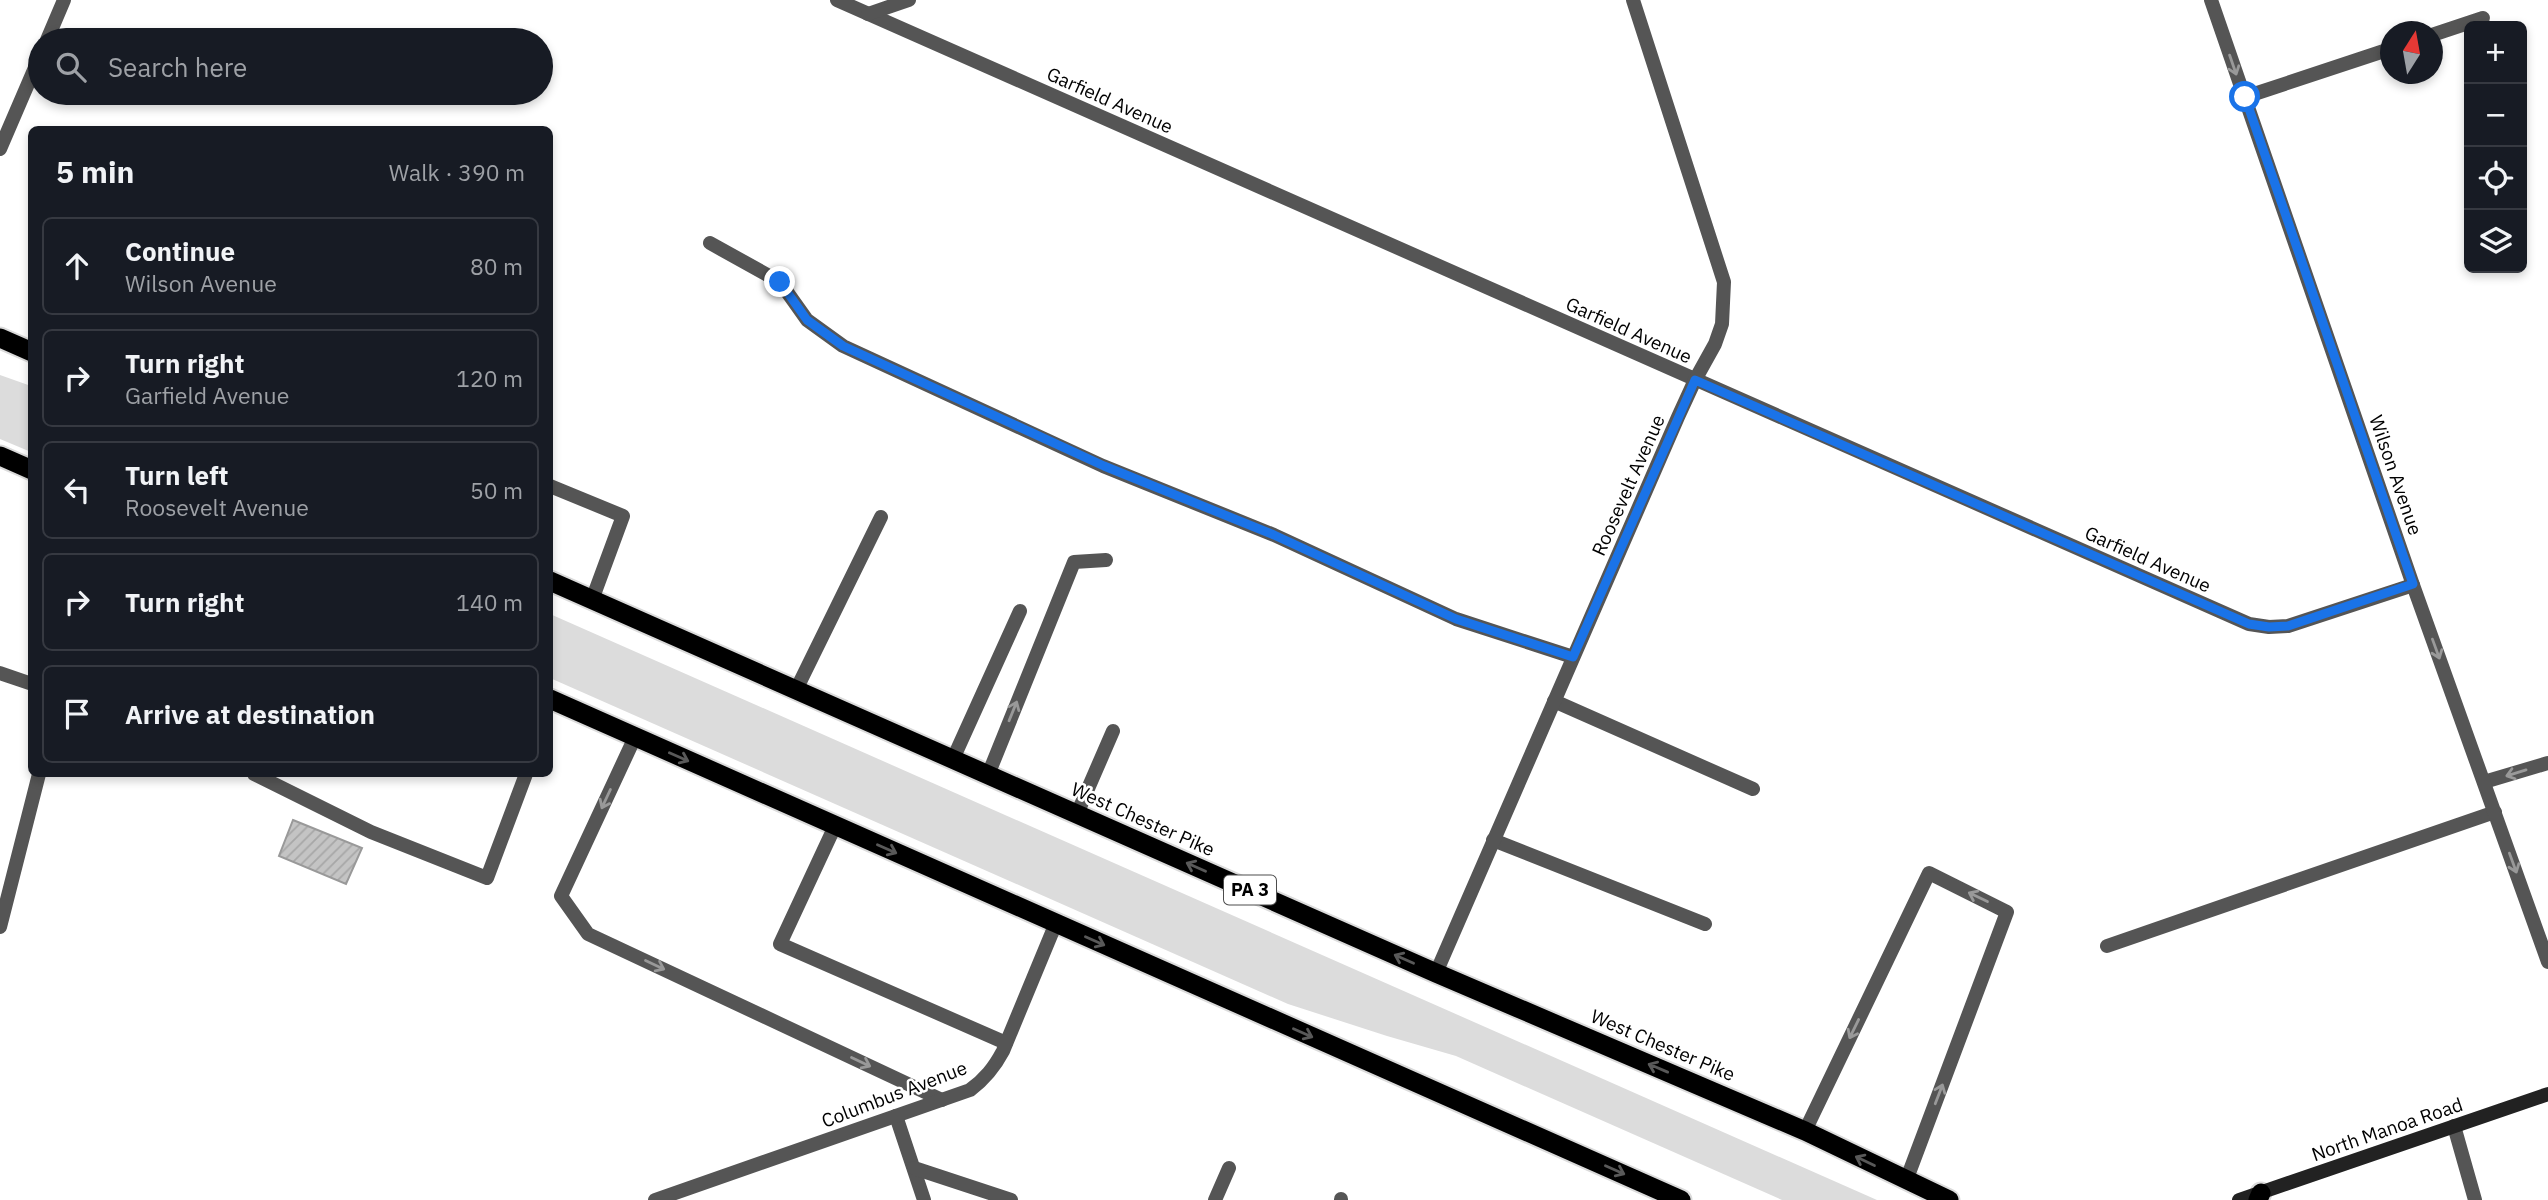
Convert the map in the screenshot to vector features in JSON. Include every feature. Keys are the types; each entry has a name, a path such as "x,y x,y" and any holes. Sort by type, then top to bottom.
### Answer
{"highway":[{"path":"0,338 28,350"},
{"path":"0,456 28,468"},
{"name":"West Chester Pike","path":"553,582 1436,973 1805,1131 1950,1200"},
{"path":"553,704 635,737 1672,1198"}],"main road":[{"name":"North Manoa Road","path":"2239,1200 2259,1196 2548,1094"}],"street":[{"path":"52,28 64,0"},
{"name":"Garfield Avenue","path":"837,0 2249,624 2288,626 2413,584"},
{"path":"868,14 909,0"},
{"name":"Roosevelt Avenue","path":"1436,973 1695,380 1715,344 1722,324 1724,282 1633,0"},
{"name":"Wilson Avenue","path":"2211,0 2413,584 2548,962"},
{"path":"2443,31 2483,18"},
{"path":"2245,97 2380,52"},
{"path":"1,143 28,82"},
{"path":"710,243 780,282 807,320 843,346 1104,466 1274,535 1456,619 1573,657"},
{"path":"553,487 623,516 592,600"},
{"path":"796,690 881,517"},
{"path":"988,775 1074,562 1106,561"},
{"path":"953,759 1020,611"},
{"path":"0,673 28,683"},
{"path":"1554,701 1753,789"},
{"path":"1077,814 1113,731"},
{"path":"635,737 561,896 587,934 942,1100"},
{"path":"2484,782 2548,762"},
{"path":"0,926 38,777"},
{"path":"260,777 372,832 487,878 519,777"},
{"path":"2106,946 2495,813"},
{"path":"835,826 780,944 1006,1043"},
{"path":"1493,840 1705,924"},
{"path":"1805,1131 1929,873 1940,878 2007,912 1906,1181"},
{"name":"Columbus Avenue","path":"655,1200 970,1090 994,1068 1056,923"},
{"path":"896,1116 924,1200"},
{"path":"2454,1126 2475,1200"},
{"path":"914,1168 1010,1200"},
{"path":"1215,1200 1229,1168"}],"shaded area":[{"path":"0,375 28,385 28,451 0,439"},
{"path":"553,615 1877,1200 1782,1200 1456,1056 1288,1004 553,679"}],"building":[{"path":"293,820 362,848 346,884 279,856"}],"route":[{"path":"780,282 807,320 843,346 1104,466 1274,535 1456,619 1573,657 1695,380 2249,624 2288,626 2413,584 2245,97"}]}
